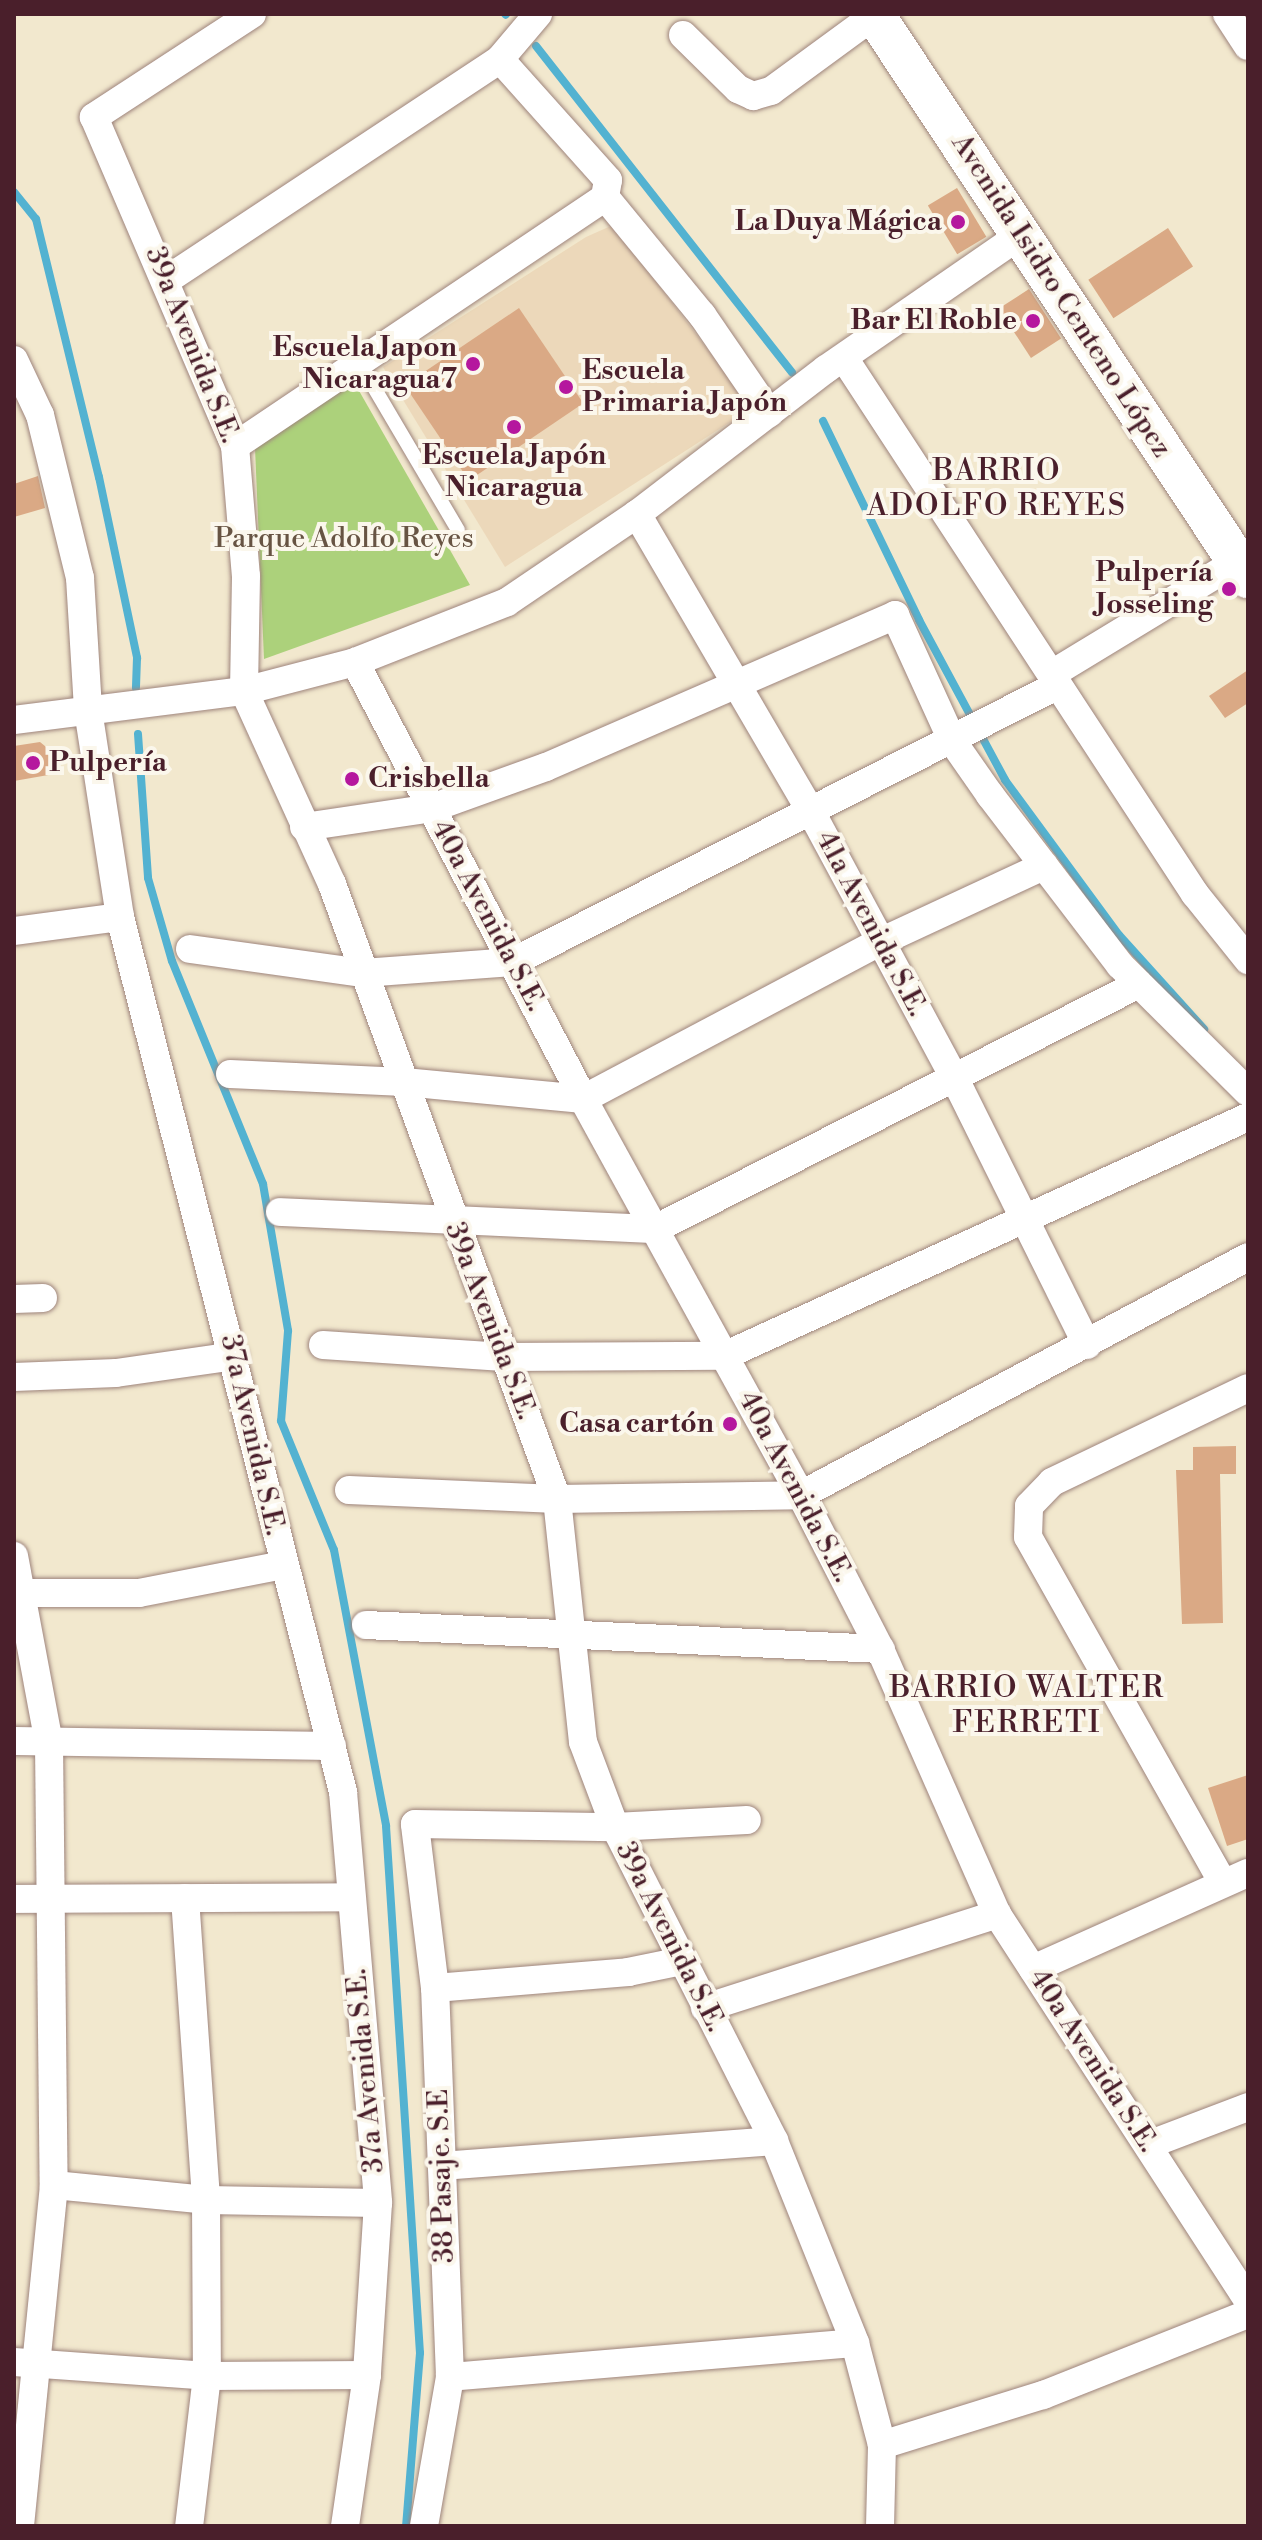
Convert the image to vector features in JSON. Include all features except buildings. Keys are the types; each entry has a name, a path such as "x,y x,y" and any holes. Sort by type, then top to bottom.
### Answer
{"street":[{"name":"39a Avenida S.E.","path":"252,14 94,117 168,279 235,446 246,576 244,691 332,884 453,1224 557,1499 575,1632 583,1742 615,1827 774,2141 855,2343 882,2445 880,2526"},
{"path":"168,279 500,59 538,14"},
{"path":"683,35 738,89 753,96 771,91 874,14"},
{"name":"Avenida Isidro Centeno López","path":"874,14 1242,570"},
{"path":"1227,14 1248,46"},
{"path":"235,446 605,197 608,180 500,59"},
{"path":"605,197 702,315 769,413"},
{"path":"14,720 136,702 244,691 355,662 507,602 637,514 844,358 1022,234"},
{"path":"844,358 1195,894 1248,960"},
{"name":"37a Avenida S.E.","path":"14,360 27,417 80,578 88,710 120,917 343,1792 378,2203 367,2375 345,2526"},
{"name":"41a Avenida S.E.","path":"637,514 809,808 955,1079 1087,1345"},
{"path":"190,949 363,973 513,962 809,808 953,742 1242,570"},
{"path":"304,827 432,808 546,767 735,681 895,615 953,742 1044,866 1139,984 1248,1092"},
{"name":"40a Avenida S.E.","path":"355,662 583,1099 801,1495 880,1649 997,1914 1248,2301"},
{"path":"230,1074 404,1082 583,1099 880,942 1044,866"},
{"path":"14,931 120,917"},
{"path":"280,1212 453,1224 655,1229 1139,984"},
{"path":"323,1345 504,1357 724,1356 1026,1221 1248,1117"},
{"path":"349,1490 557,1499 801,1495 1248,1257"},
{"path":"14,1299 43,1298"},
{"path":"14,1377 116,1373 234,1356"},
{"path":"1033,1969 1236,1878 1028,1537 1029,1506 1052,1482 1248,1388"},
{"path":"14,1556 49,1743 54,2185 26,2363 20,2526"},
{"path":"19,1592 139,1593 283,1565"},
{"path":"366,1625 575,1632 880,1649"},
{"path":"14,1741 332,1746"},
{"path":"615,1827 747,1820"},
{"name":"38 Pasaje. S.E","path":"424,2526 450,2377 435,1988 415,1824 615,1827"},
{"path":"14,1899 350,1897"},
{"path":"185,1898 206,2200 207,2376 189,2526"},
{"path":"705,2008 997,1914"},
{"path":"435,1988 628,1972 682,1961"},
{"path":"1148,2145 1248,2107"},
{"path":"442,2166 774,2141"},
{"path":"54,2185 206,2200 378,2203"},
{"path":"882,2445 1043,2395 1248,2314"},
{"path":"450,2377 855,2343"},
{"path":"26,2363 207,2376 367,2375"}],"lane":[{"path":"359,362 458,530"}],"shaded area":[{"name":"Escuela Primaria Japón","path":"613,225 752,408 505,567 383,367 586,237"}],"green space":[{"name":"Parque Adolfo Reyes","path":"354,382 470,585 264,659 255,448"}],"waterway":[{"path":"536,46 792,373"},
{"path":"14,192 36,219 99,477 137,658 136,688"},
{"path":"823,421 919,620 1005,780 1119,935 1204,1029"},
{"path":"138,734 148,878 172,961 263,1184 288,1331 281,1421 334,1550 386,1826 420,2353 406,2526"}],"place":[{"name":"La Duya Mágica","path":"958,222"},
{"name":"Bar El Roble","path":"1033,321"},
{"name":"Escuela Japon Nicaragua7","path":"473,364"},
{"name":"Escuela Primaria Japón","path":"566,387"},
{"name":"Escuela Japón Nicaragua","path":"514,427"},
{"name":"Pulpería Josseling","path":"1229,589"},
{"name":"Pulpería","path":"33,763"},
{"name":"Crisbella","path":"352,779"},
{"name":"Casa cartón","path":"730,1424"}],"district":[{"name":"BARRIO ADOLFO REYES","path":"997,488"},
{"name":"BARRIO WALTER FERRETI","path":"1027,1705"}]}
